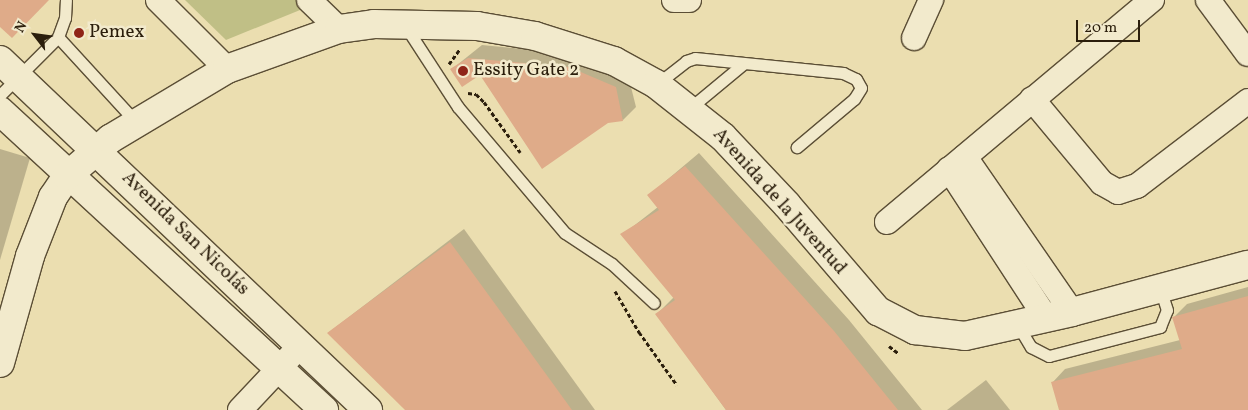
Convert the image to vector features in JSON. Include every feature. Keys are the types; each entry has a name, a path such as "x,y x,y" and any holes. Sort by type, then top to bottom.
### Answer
{"street":[{"path":"158,0 227,69"},
{"path":"309,0 338,29"},
{"path":"674,0 689,0"},
{"path":"914,38 931,0"},
{"path":"887,222 1152,0"},
{"path":"1208,0 1248,54"},
{"name":"Avenida de la Juventud","path":"1,355 30,256 53,197 67,176 97,150 136,122 227,69 338,29 404,23 477,26 535,36 614,61 656,84 690,108 723,137 787,205 878,311 915,330 937,335 965,336 1072,312 1248,264"},
{"name":"Avenida San Nicolás","path":"6,78 97,150 368,410"},
{"path":"1032,99 1102,182 1118,192 1136,186 1248,101"},
{"name":"Avenida San Nicolás","path":"0,111 67,176 324,410"},
{"path":"957,163 1072,312"},
{"path":"957,163 1046,318"},
{"path":"240,410 301,345"}],"lane":[{"path":"6,78 58,37 65,18 66,0"},
{"path":"404,23 458,107 565,233 612,264 654,303"},
{"path":"58,37 136,122"},
{"path":"656,84 686,61 695,58 843,73 860,83 854,99 797,147"},
{"path":"690,108 743,64"},
{"path":"1017,324 1031,347 1049,356 1160,327 1167,315 1160,288"}],"path":[{"path":"449,69 449,62 462,46 466,46"},
{"path":"461,88 484,102 523,157"},
{"path":"613,288 639,332 677,385"},
{"path":"883,340 898,353"}],"shaded area":[{"path":"185,0 296,0 305,8 226,40"}],"building":[{"path":"0,0 49,0 12,38 0,27"},
{"path":"468,58 569,67 616,87 623,121 608,123 542,169 480,75 462,87 450,69"},
{"path":"685,166 834,331 898,410 726,410 655,314 675,300 620,234 659,210 647,195"},
{"path":"450,242 572,410 405,410 327,333"},
{"path":"1248,296 1248,410 1059,410 1051,382 1182,349 1172,317"}],"place":[{"name":"Pemex","path":"79,33"},
{"name":"Essity Gate 2","path":"463,71"}]}
